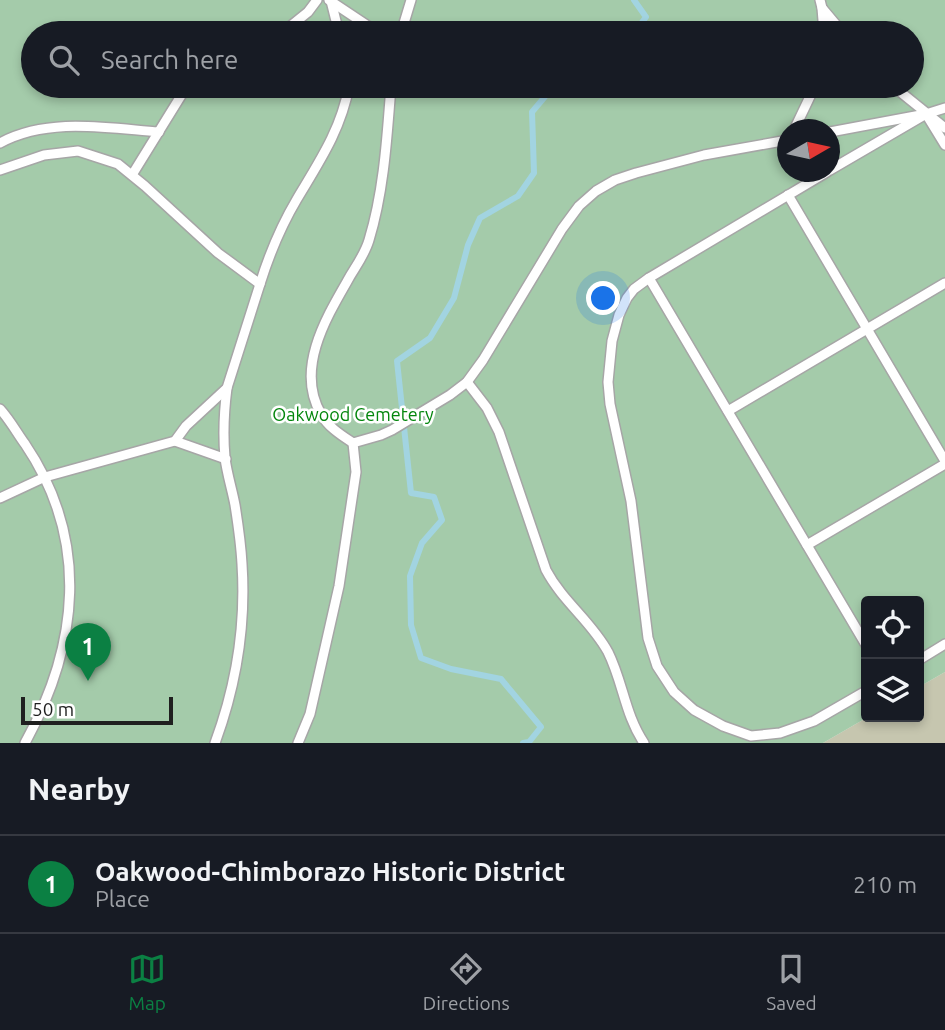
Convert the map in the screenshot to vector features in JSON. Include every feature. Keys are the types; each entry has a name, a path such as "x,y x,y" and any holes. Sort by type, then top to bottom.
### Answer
{"lane":[{"path":"297,21 317,0"},
{"path":"405,21 411,0"},
{"path":"330,1 336,21"},
{"path":"330,1 360,21"},
{"path":"821,4 834,21"},
{"path":"132,175 180,98"},
{"path":"215,743 232,683 240,641 243,604 242,563 226,459 224,411 227,388 270,255 337,129 346,98"},
{"path":"298,743 310,714 339,586 356,472 353,443 332,428 321,415 313,391 312,365 316,344 328,317 369,243 381,179 390,98"},
{"path":"799,119 809,98"},
{"path":"907,98 945,128"},
{"path":"840,130 945,108"},
{"path":"926,114 945,145"},
{"path":"840,164 926,114"},
{"path":"0,143 54,126 159,132"},
{"path":"353,443 392,430 467,382 562,229 579,206 596,191 615,180 636,173 704,155 777,142"},
{"path":"0,170 44,155 78,151 118,164 218,253 260,285"},
{"path":"810,182 634,289 619,315 612,341 608,382 612,416 631,501 648,638 657,666 674,692 705,717 748,739 780,733 814,721 861,694"},
{"path":"788,195 945,462 807,545"},
{"path":"649,278 861,637"},
{"path":"728,411 945,283"},
{"path":"467,382 487,408 499,432 546,570 553,584 596,634 607,652 615,668 635,730 644,743"},
{"path":"0,499 45,477 175,441 186,426 227,388"},
{"path":"0,410 45,477 57,504 64,528 69,569 68,611 63,643 37,721 25,743"},
{"path":"175,441 226,459"},
{"path":"921,659 945,644"}],"shaded area":[{"path":"945,672 945,743 823,743 861,721 924,722 924,684"}],"green space":[{"name":"Oakwood Cemetery","path":"0,0 945,0 945,672 924,684 924,596 861,596 861,721 823,743 0,743"}],"waterway":[{"path":"634,0 646,17 643,21"},
{"path":"523,743 529,742 541,727 501,679 451,669 421,658 411,625 410,576 422,543 442,520 434,497 411,493 397,361 430,338 454,298 468,245 480,218 518,196 534,173 532,112 544,98"}],"place":[{"name":"Oakwood-Chimborazo Historic District","path":"88,681"}]}
